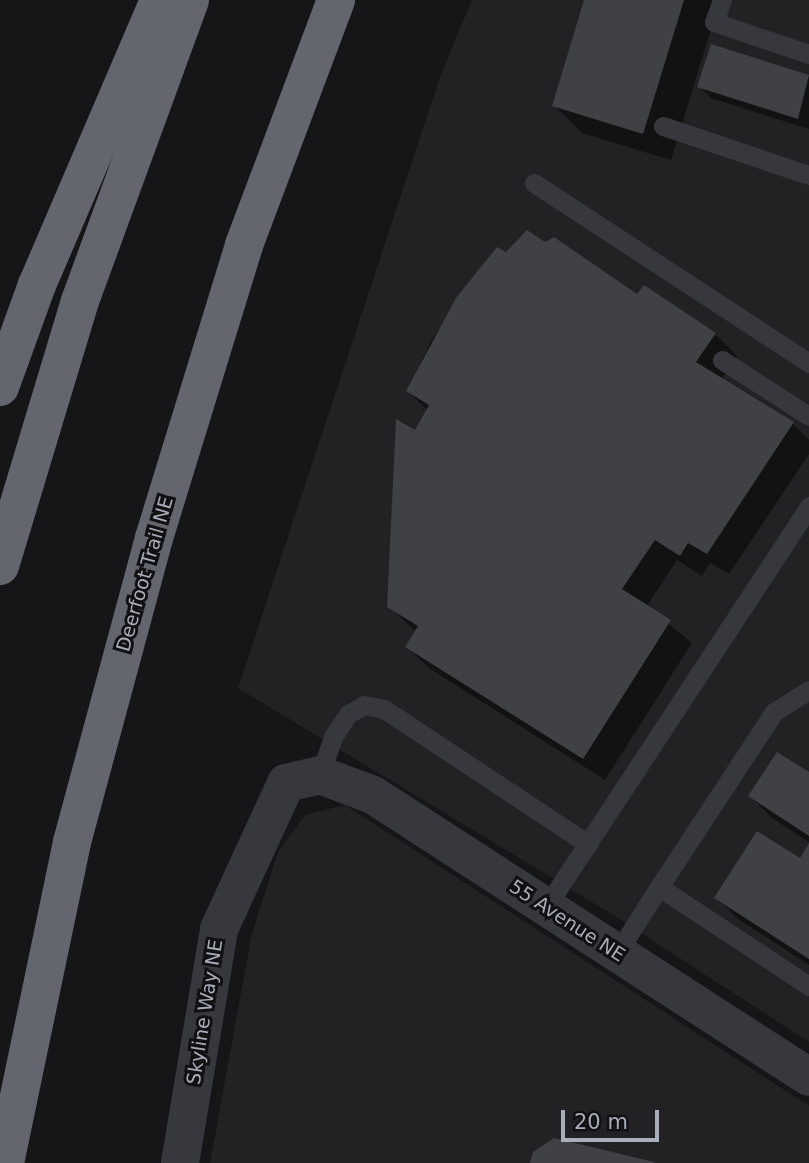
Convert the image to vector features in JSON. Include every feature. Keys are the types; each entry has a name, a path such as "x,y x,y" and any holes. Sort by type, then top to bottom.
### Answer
{"highway":[{"path":"0,387 37,285 159,0"},
{"path":"0,566 80,301 190,0"},
{"name":"Deerfoot Trail NE","path":"5,1163 72,842 154,538 244,245 336,0"}],"street":[{"name":"55 Avenue NE","path":"320,775 373,795 809,1077"},
{"name":"Skyline Way NE","path":"180,1163 219,929 286,783 320,775"}],"lane":[{"path":"722,0 714,22 809,54"},
{"path":"663,127 809,175"},
{"path":"534,183 809,363"},
{"path":"723,360 809,416"},
{"path":"546,907 809,506"},
{"path":"617,953 774,712 809,690"},
{"path":"320,775 333,737 348,714 364,705 384,709 588,844"},
{"path":"659,887 809,986"}],"shaded area":[{"path":"472,0 809,0 809,1042 610,913 238,688 441,74"},
{"path":"345,805 809,1106 809,1163 210,1163 252,933 278,852 305,815"}],"building":[{"path":"584,0 684,0 643,134 552,106"},
{"path":"711,44 809,75 798,119 697,87"},
{"path":"527,230 545,242 554,237 637,294 644,285 716,333 696,362 794,422 707,554 688,543 680,556 655,540 622,589 671,620 583,759 405,647 418,626 387,607 396,419 415,430 429,405 406,391 456,298 497,247 506,252"},
{"path":"777,752 809,772 809,836 748,796"},
{"path":"757,831 800,858 809,843 809,959 714,898"},
{"path":"554,1138 654,1163 530,1163 533,1152"}]}
